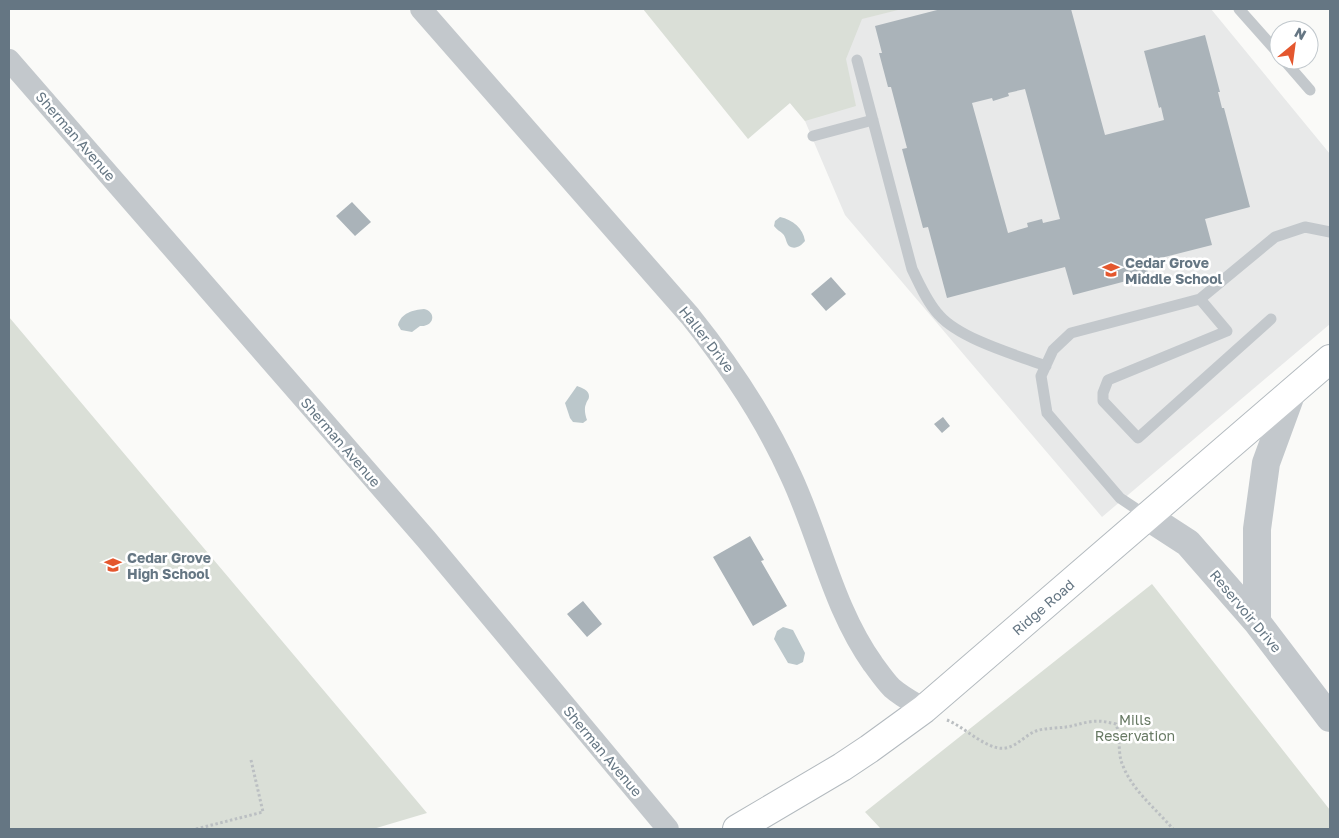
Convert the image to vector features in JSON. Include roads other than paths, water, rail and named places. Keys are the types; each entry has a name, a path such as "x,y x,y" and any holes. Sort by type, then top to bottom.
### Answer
{"main road":[{"name":"Ridge Road","path":"737,829 842,767 924,710 1330,359"}],"street":[{"name":"Haller Drive","path":"421,9 684,308 716,347 760,414 777,446 806,511 842,609 855,635 866,654 892,688 924,710"},
{"name":"Sherman Avenue","path":"9,60 426,539 668,829"},
{"path":"1257,622 1257,529 1266,463 1292,392"},
{"name":"Reservoir Drive","path":"1148,517 1188,543 1257,622 1330,718"}],"lane":[{"path":"1239,9 1269,43"},
{"path":"857,60 912,269 927,300 949,325 967,335 993,347 1046,366"},
{"path":"1293,70 1310,90"},
{"path":"813,136 873,120"},
{"path":"1148,517 1120,498 1047,413 1041,376 1053,350 1071,333 1200,299 1275,237 1305,227 1330,232"},
{"path":"1200,299 1240,346"},
{"path":"1226,331 1108,380 1103,393 1103,400 1138,438 1271,319"}],"place":[{"name":"Cedar Grove Middle School","path":"1111,270"},
{"name":"Cedar Grove High School","path":"113,565"}],"park label":[{"name":"Mills Reservation","path":"1135,728"}]}
